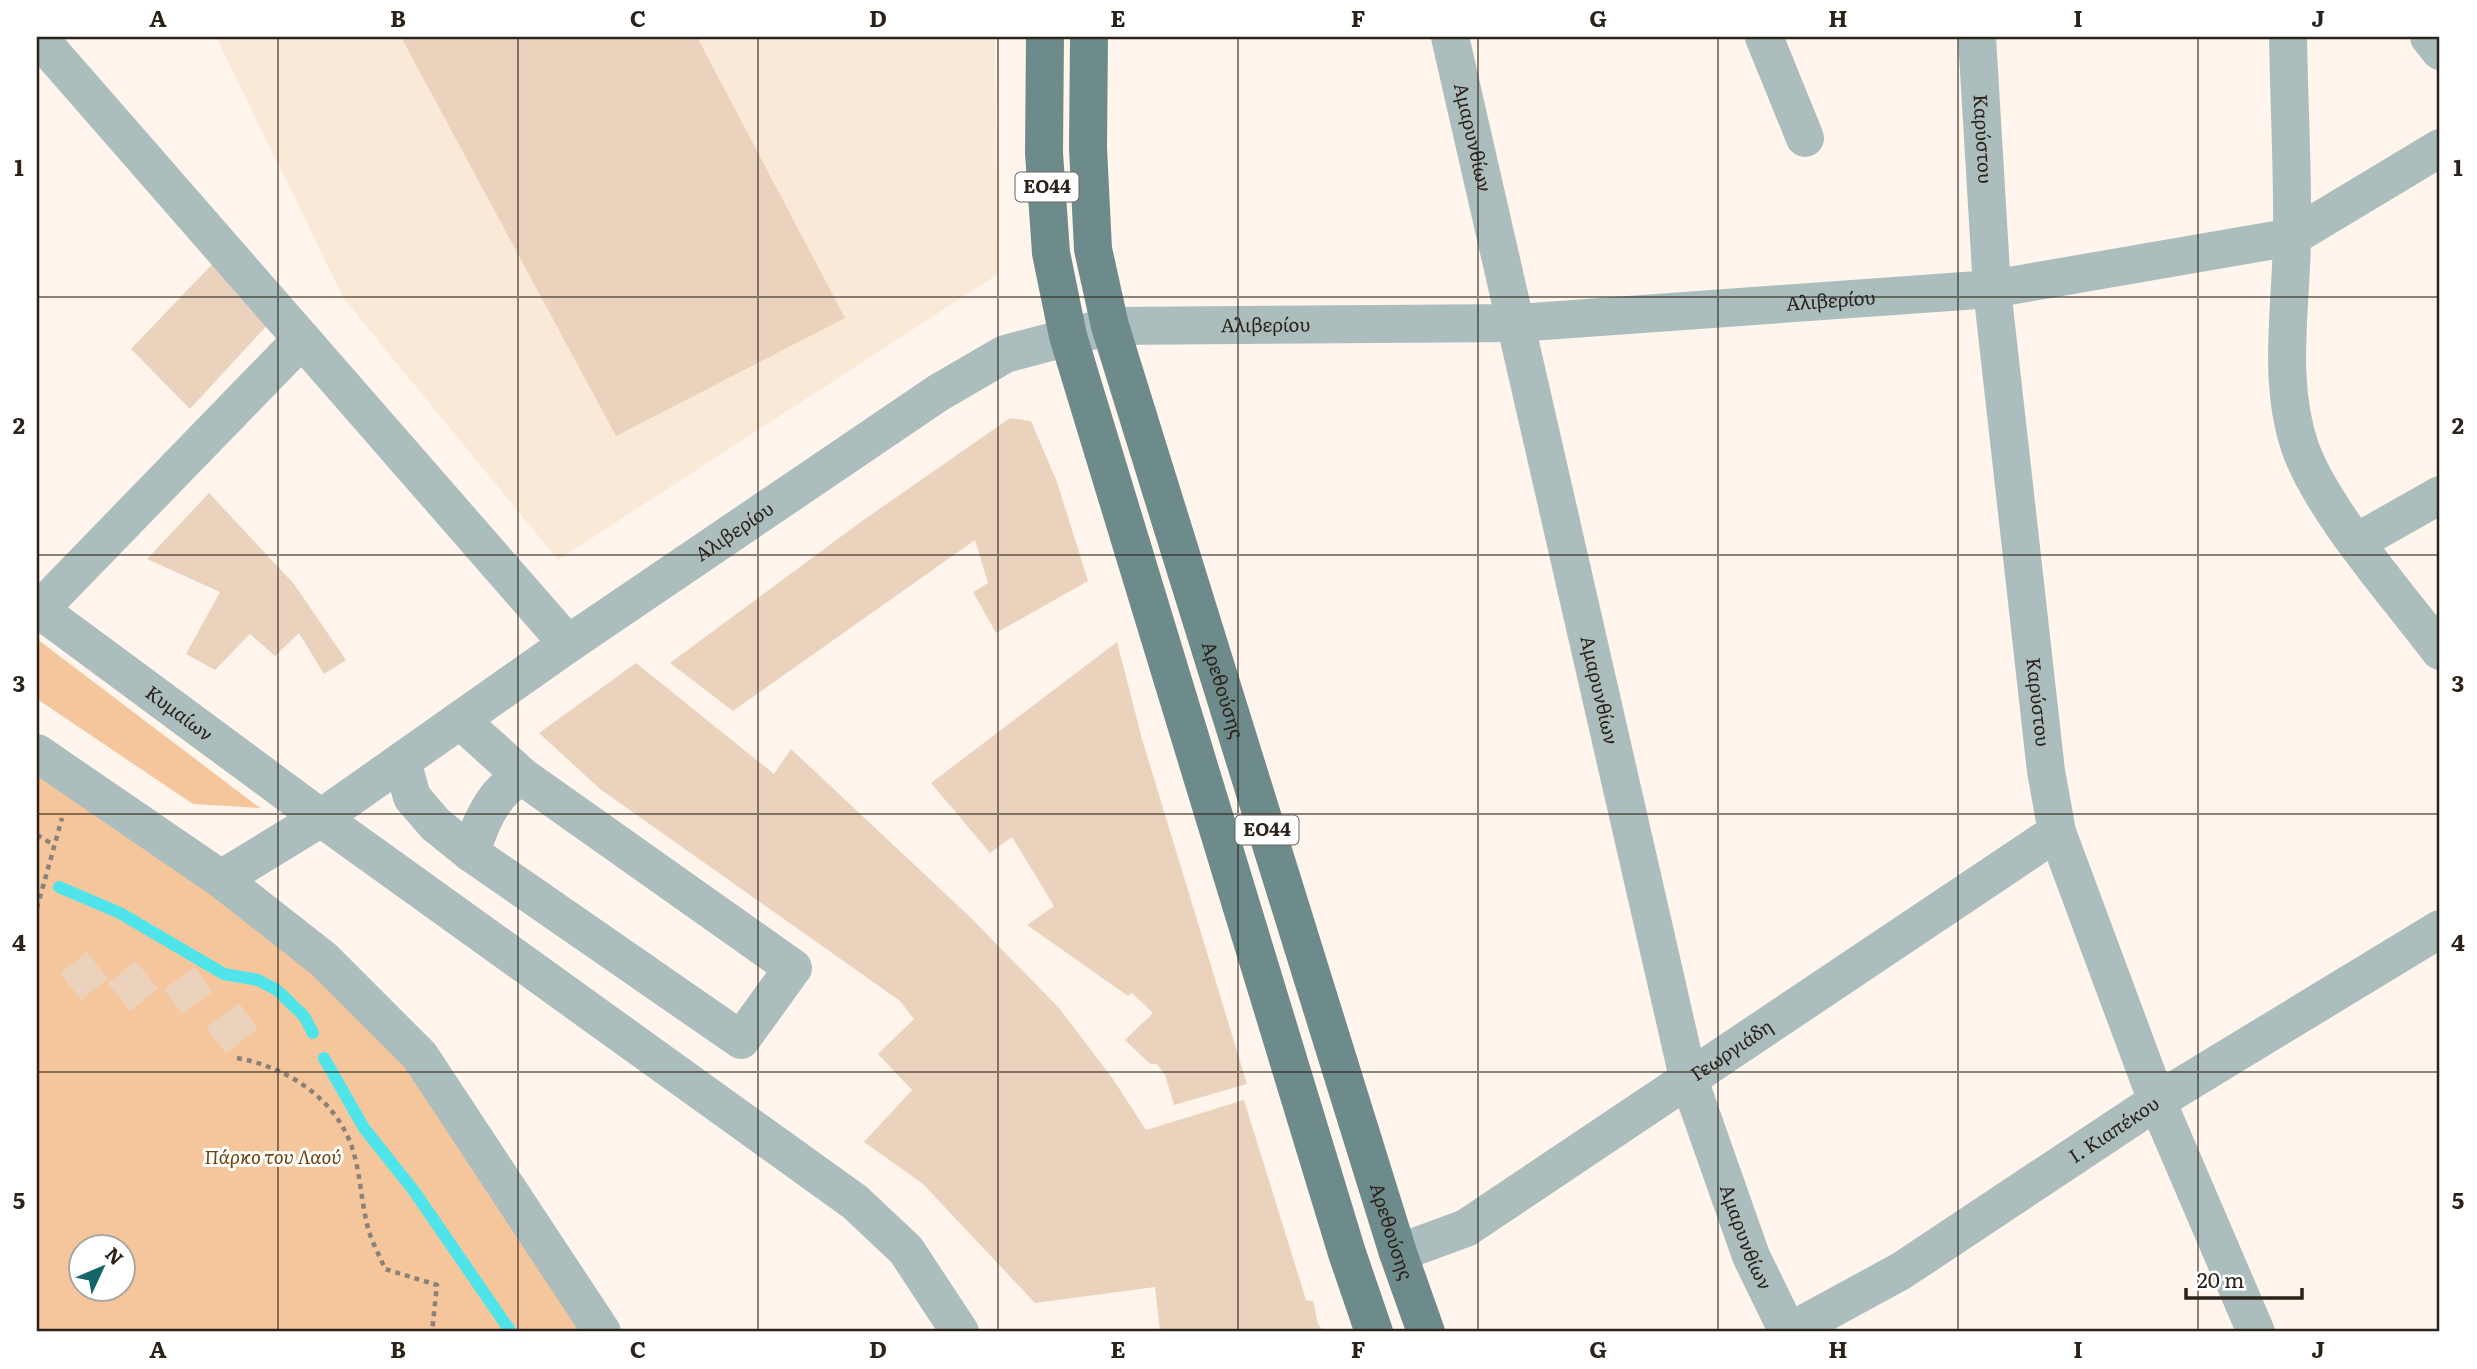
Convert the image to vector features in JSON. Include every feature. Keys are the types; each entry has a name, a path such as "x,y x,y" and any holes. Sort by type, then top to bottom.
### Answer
{"main road":[{"name":"ΕΟ44","path":"1045,37 1044,153 1051,253 1068,336 1347,1253 1374,1332"},
{"name":"Αρεθούσης","path":"1089,37 1088,148 1093,249 1110,326 1398,1252 1426,1332"}],"street":[{"path":"38,37 568,645"},
{"name":"Αμαρυνθίων","path":"1451,37 1688,1077 1751,1256 1789,1332"},
{"path":"1764,37 1805,138"},
{"name":"Καρύστου","path":"1976,37 1992,289 2046,771 2057,832 2157,1101 2256,1332"},
{"path":"2288,37 2292,237 2289,406 2301,451 2320,488 2357,542 2440,650"},
{"path":"2429,37 2440,51"},
{"name":"Αλιβερίου","path":"221,879 321,818 568,645 938,393 1005,354 1110,326 1516,324 1992,289 2292,237 2440,148"},
{"path":"38,609 302,339"},
{"path":"2357,542 2440,495"},
{"name":"Κυμαίων","path":"38,609 321,818 855,1202 906,1250 960,1332"},
{"path":"402,761 412,797 436,824 471,853 741,1040 793,968 523,777 460,720"},
{"path":"37,753 221,879 323,959 420,1056 602,1332"},
{"path":"471,853 479,827 495,803 506,788 523,777"},
{"name":"Γεωργιάδη","path":"1398,1252 1466,1228 2057,832"},
{"name":"Ι. Κιαπέκου","path":"1789,1332 1901,1270 2157,1101 2440,929"}],"path":[{"path":"37,835 54,845"},
{"path":"38,906 48,862"},
{"path":"237,1058 260,1062 279,1071 321,1098 348,1135 367,1227 385,1269 437,1285 432,1332"}],"shaded area":[{"path":"216,37 995,37 998,274 558,560 344,299"}],"green space":[{"path":"37,639 260,808 193,804 37,699"},
{"name":"Πάρκο του Λαού","path":"37,753 420,1056 602,1332 37,1332"}],"building":[{"path":"401,37 697,37 845,318 616,436"},
{"path":"219,257 271,321 190,409 131,349"},
{"path":"1010,418 1031,421 1057,482 1088,581 996,633 973,592 988,583 975,540 733,711 670,663 862,521"},
{"path":"209,493 294,584 346,660 324,674 299,633 275,656 250,634 215,670 186,654 220,592 147,559"},
{"path":"1117,642 1142,739 1247,1084 1174,1105 1165,1075 1157,1064 1150,1064 1125,1040 1153,1013 1132,993 1128,996 1027,925 1054,906 1012,837 990,853 931,783"},
{"path":"636,663 774,774 791,749 969,916 1059,1008 1113,1079 1146,1130 1244,1100 1306,1300 1313,1301 1318,1324 1324,1332 1160,1332 1155,1287 1035,1303 923,1184 864,1142 912,1090 878,1054 914,1019 900,1001 600,789 539,733"},
{"path":"87,952 108,979 81,1000 60,973"},
{"path":"136,961 158,989 130,1011 108,983"},
{"path":"195,967 212,992 182,1014 164,989"},
{"path":"239,1003 258,1029 226,1053 206,1028"}],"waterway":[{"path":"59,887 120,913 224,974 258,980 277,990 304,1016 313,1033"},
{"path":"324,1058 364,1128 414,1191 511,1332"}]}
